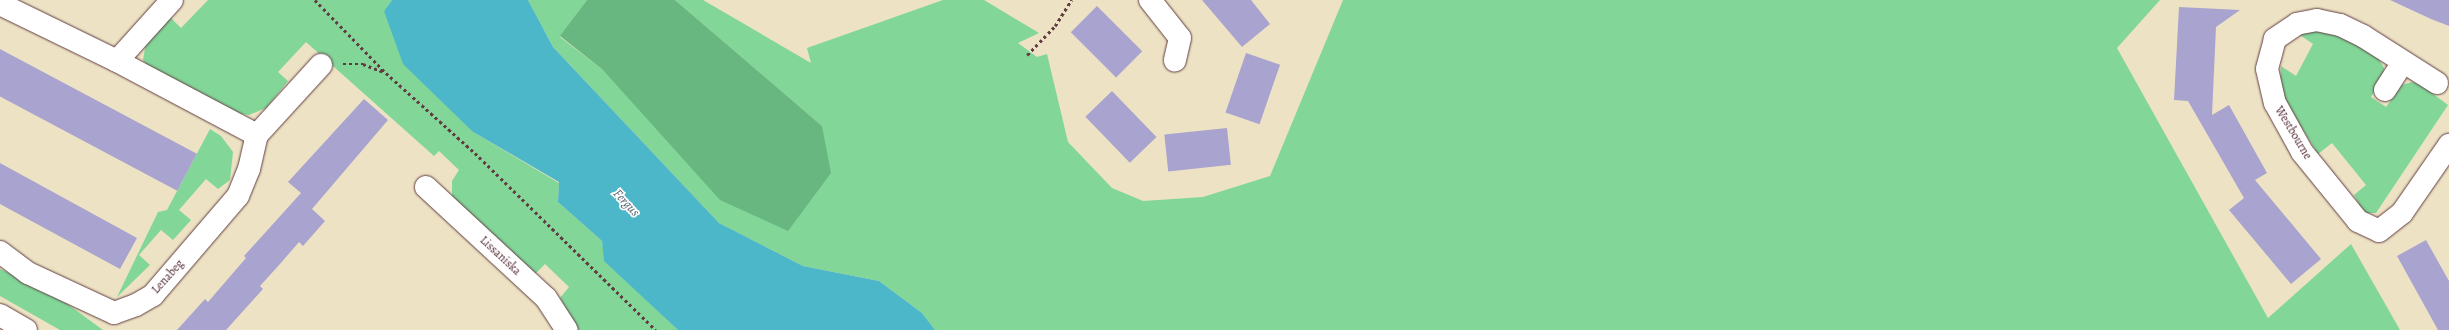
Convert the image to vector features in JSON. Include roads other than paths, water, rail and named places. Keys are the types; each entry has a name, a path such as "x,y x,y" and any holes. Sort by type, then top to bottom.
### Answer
{"street":[{"path":"117,61 172,0"},
{"path":"1150,0 1180,38 1175,60"},
{"path":"0,4 117,61 257,135 320,65"},
{"name":"Westbourne","path":"2436,84 2403,62 2340,25 2317,20 2297,24 2275,39 2267,69 2275,103 2302,152 2358,221 2380,231 2402,213 2449,145"},
{"path":"2385,90 2403,62"},
{"name":"Lenabeg","path":"0,252 28,273 114,312 136,305 153,294 238,196 250,168 257,135"},
{"name":"Lissaniska","path":"426,187 546,298 567,330"},
{"path":"0,315 26,330"}],"water":[{"name":"Fergus","path":"392,0 528,0 553,47 719,223 803,266 879,281 922,313 935,330 678,330 604,261 602,241 558,202 559,182 473,132 403,64 384,11"}]}
